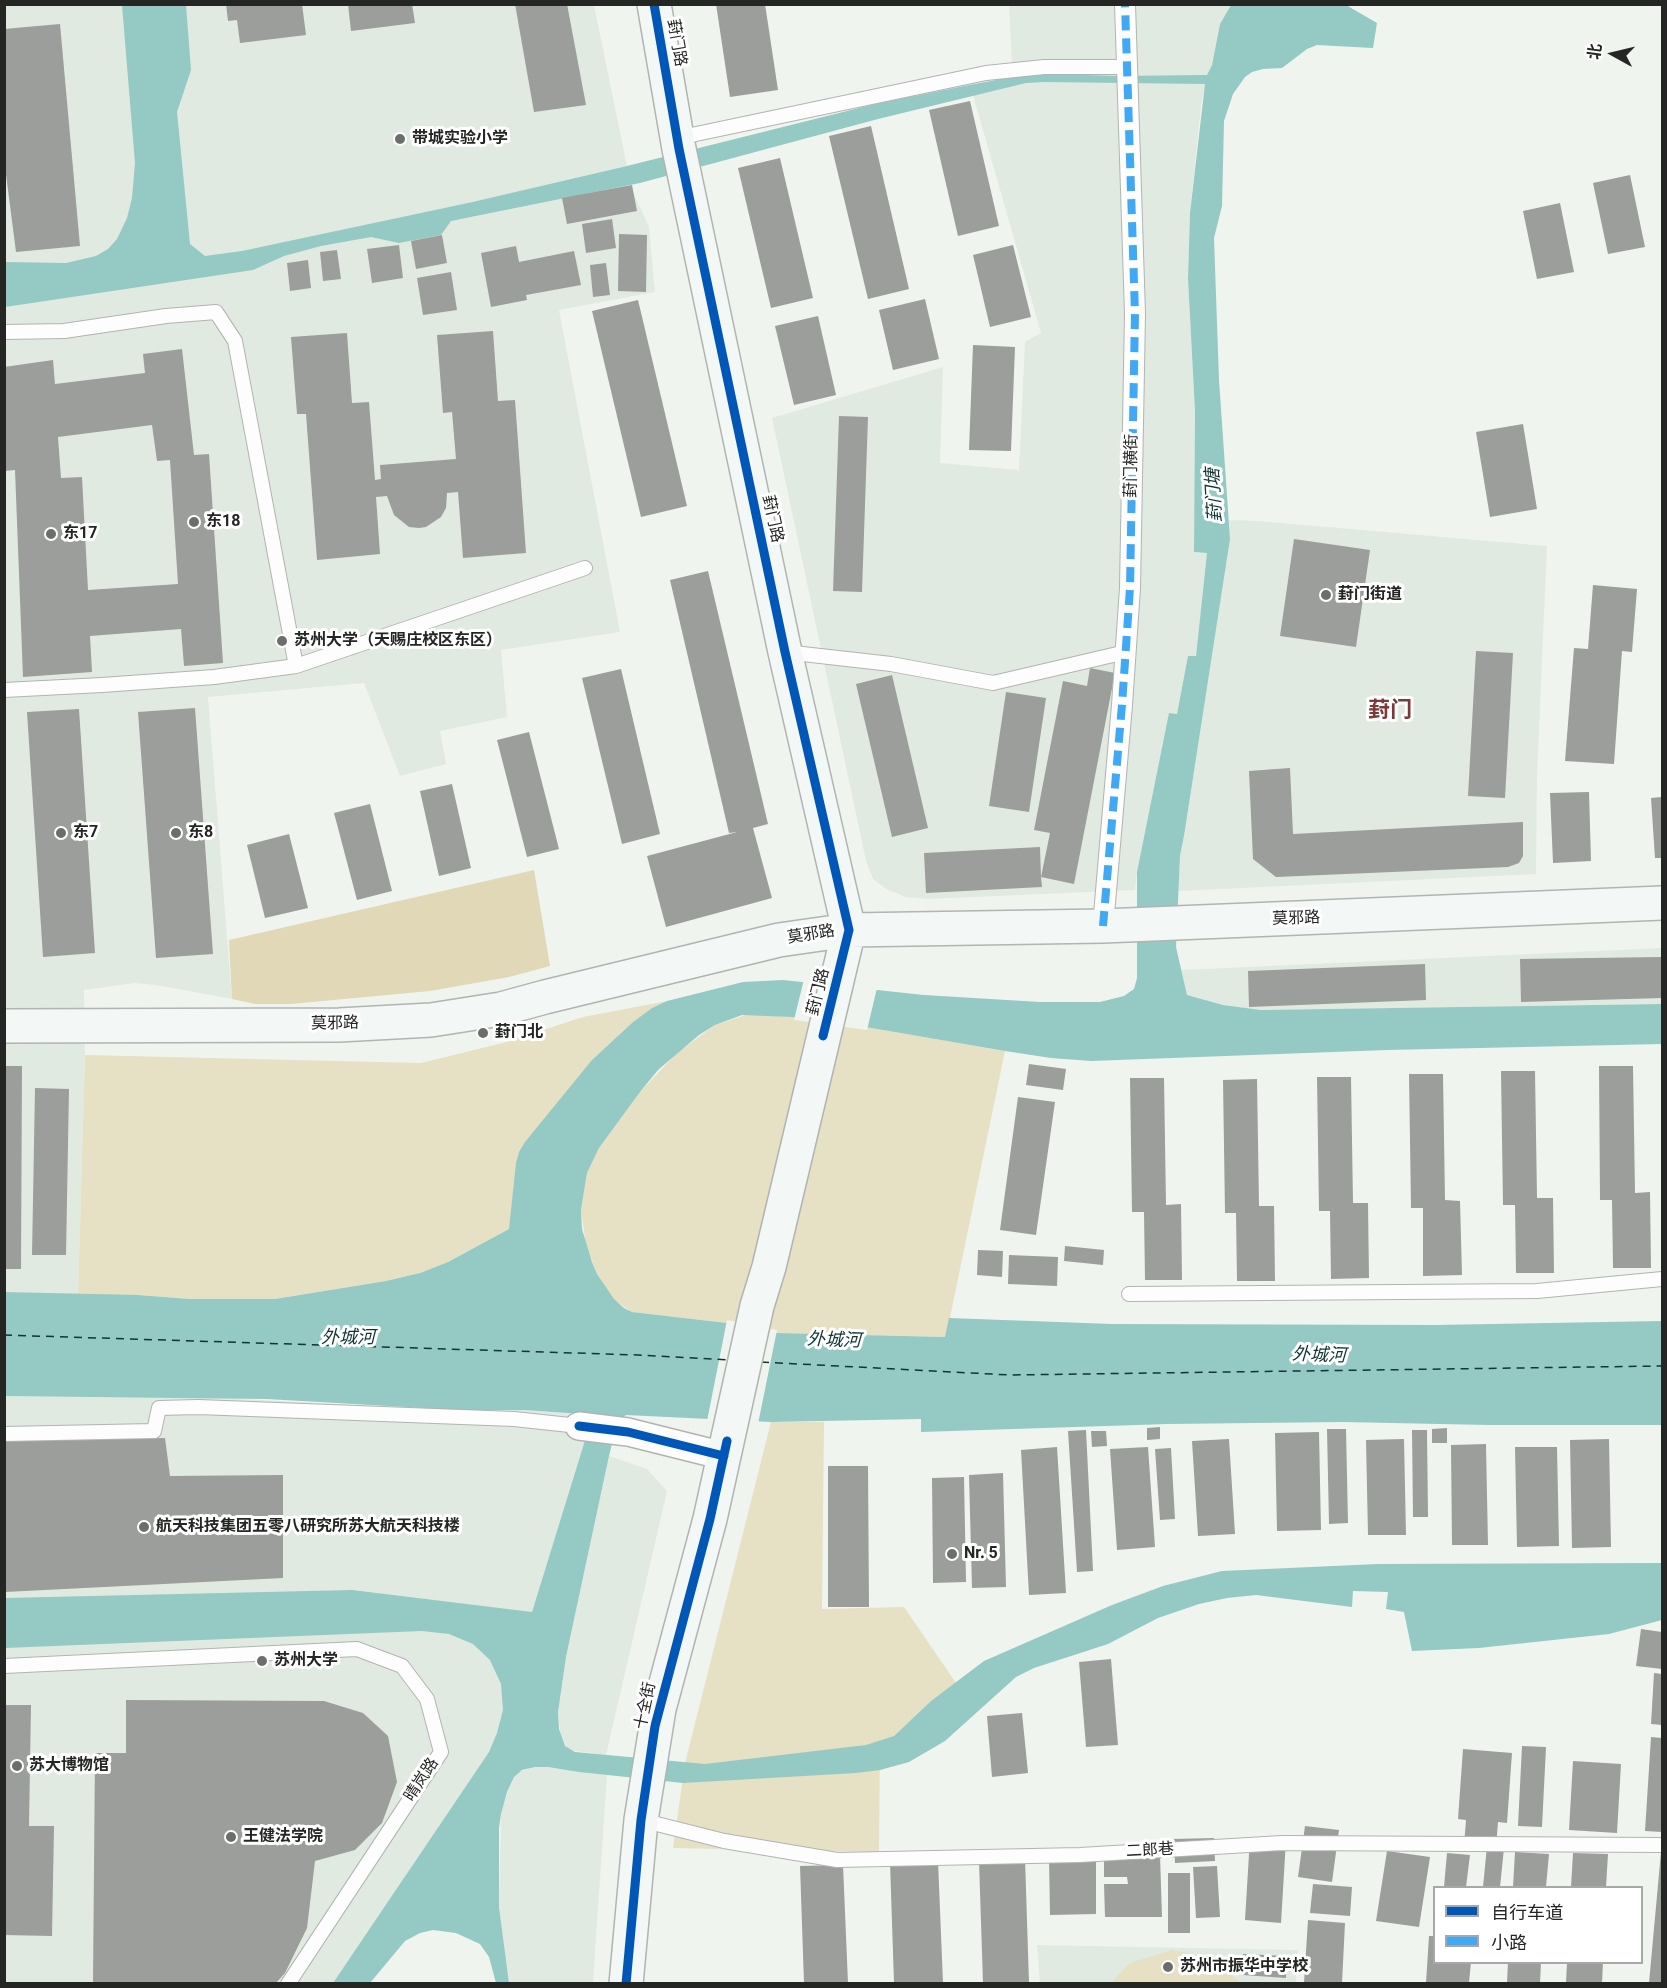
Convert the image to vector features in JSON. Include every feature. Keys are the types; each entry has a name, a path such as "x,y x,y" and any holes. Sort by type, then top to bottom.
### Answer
{"main road":[{"name":"葑门路","path":"654,4 680,156 785,652 849,930 769,1267 757,1306"},
{"name":"莫邪路","path":"4,1026 339,1025 431,1020 501,1010 544,997 779,940 849,930 1204,923 1662,903"},
{"name":"十全街","path":"626,1983 643,1805 659,1709 710,1520 757,1306"}],"street":[{"name":"葑门横街","path":"1113,926 1130,588 1135,314 1125,4"},
{"path":"579,1426 725,1449"}],"lane":[{"path":"680,156 986,73 1044,67 1127,75"},
{"path":"4,332 64,331 166,316 216,312 235,341 296,666"},
{"path":"4,690 214,677 296,666 585,568"},
{"path":"785,652 891,664 993,683 1126,652"},
{"path":"1129,1294 1537,1291 1662,1279"},
{"path":"4,1434 154,1431 159,1408 198,1407 514,1419 579,1426"},
{"name":"晴岚路","path":"4,1666 357,1649 402,1666 427,1699 441,1752 288,1983"},
{"name":"二郎巷","path":"643,1805 723,1840 837,1860 1080,1855 1282,1843 1662,1845"}],"shaded area":[{"name":"苏州大学（天赐庄校区东区）","path":"4,5 594,5 627,166 468,203 472,217 630,185 649,227 655,292 559,310 620,632 501,650 507,717 440,731 446,764 400,776 364,683 208,697 232,999 135,983 84,990 85,1055 78,1295 5,1292"},
{"path":"1009,5 1231,5 1220,24 1212,65 1207,75 1201,106 1190,213 1188,279 1195,411 1194,552 1207,553 1196,657 1188,656 1177,714 1170,713 1135,890 927,899 906,897 886,889 873,879 866,861 772,418 943,367 940,463 1019,470 1025,342 1041,333 973,95 1013,86"},
{"path":"1229,520 1547,546 1537,776 1536,874 1178,891 1180,856 1230,539"},
{"path":"534,870 550,966 509,977 430,991 291,1004 255,1004 232,999 229,940"},
{"path":"1662,948 1662,1004 1261,1010 1223,1005 1187,995 1181,970"},
{"path":"667,1001 652,1008 633,1022 592,1060 509,1229 448,1262 420,1273 386,1281 275,1299 78,1295 85,1055 421,1063 507,1042 583,1017"},
{"path":"749,1014 854,1025 1005,1051 946,1337 777,1333 727,1323 632,1312 614,1300 597,1274 586,1245 581,1210 587,1173 599,1148 640,1092 677,1053 715,1025"},
{"name":"苏州大学","path":"5,1396 201,1397 458,1410 524,1410 582,1414 590,1424 532,1612 508,1709 489,1752 333,1983 5,1984"},
{"path":"771,1422 824,1422 822,1609 904,1607 956,1683 931,1701 894,1736 880,1741 879,1852 673,1848 685,1763"},
{"path":"609,1456 647,1469 667,1491 606,1755 569,1750 561,1740 558,1712 566,1657"},
{"path":"535,1767 607,1775 593,1983 509,1984 499,1907 501,1814 514,1777 519,1772"},
{"name":"苏州市振华中学校","path":"1037,1945 1298,1950 1296,1983 1040,1983"},
{"path":"1172,1950 1212,1959 1241,1983 1111,1983 1130,1963"}],"water":[{"path":"122,5 186,5 191,70 177,112 190,244 205,256 242,251 468,203 875,104 1012,77 1057,74 1207,75 1212,65 1220,24 1231,5 1346,5 1377,23 1373,48 1317,45 1307,49 1282,68 1252,72 1245,77 1233,94 1224,121 1222,206 1214,238 1219,380 1230,539 1180,856 1176,947 1187,995 1223,1005 1261,1010 1662,1004 1662,1044 1387,1050 1091,1061 1051,1058 854,1025 791,1017 742,1015 715,1025 699,1035 658,1070 640,1092 599,1148 587,1173 581,1210 582,1229 597,1274 614,1299 624,1308 632,1312 727,1323 777,1333 945,1337 949,1318 1112,1324 1435,1325 1662,1321 1662,1425 1343,1422 1167,1424 921,1432 921,1419 771,1422 626,1415 617,1423 566,1657 558,1712 559,1729 565,1746 575,1752 705,1764 866,1745 894,1736 931,1701 984,1661 1112,1605 1163,1586 1222,1571 1378,1564 1662,1563 1662,1620 1609,1634 1479,1648 1412,1651 1404,1612 1386,1609 1388,1592 1353,1591 1352,1607 1256,1595 1227,1598 1199,1604 1158,1618 1108,1644 1034,1668 1016,1677 945,1741 909,1762 880,1770 683,1783 548,1767 522,1770 514,1777 507,1792 499,1828 499,1907 509,1983 496,1983 489,1957 480,1944 456,1933 433,1930 420,1933 405,1941 370,1983 333,1983 489,1752 497,1733 503,1710 501,1684 490,1660 473,1644 449,1634 422,1631 5,1648 5,1598 352,1590 532,1612 590,1424 582,1414 524,1410 458,1410 267,1399 5,1396 4,1292 138,1295 190,1299 275,1299 386,1281 420,1273 448,1262 509,1229 516,1163 525,1142 592,1060 633,1022 652,1008 667,1001 743,982 783,980 924,995 1040,1002 1100,1002 1124,996 1134,989 1137,978 1137,872 1169,713 1177,714 1188,656 1196,656 1207,553 1194,552 1195,411 1188,279 1190,213 1205,84 1026,83 878,119 640,183 451,221 441,235 399,243 371,237 321,246 284,256 253,270 5,307 5,262 66,263 96,256 108,249 117,239 127,218 132,198 135,163"}],"pier":[{"path":"804,979 877,988 867,1030 794,1020"},
{"path":"727,1320 777,1330 758,1424 707,1421"}],"building":[{"path":"226,4 302,4 306,35 240,43 237,20 228,21"},
{"path":"348,4 412,4 415,23 351,31"},
{"path":"515,4 567,4 586,105 534,112"},
{"path":"716,4 765,4 778,90 730,97"},
{"path":"60,24 80,246 16,252 4,159 4,29"},
{"path":"970,101 999,226 958,236 929,110"},
{"path":"871,126 909,289 868,299 829,136"},
{"path":"780,158 813,298 771,308 738,168"},
{"path":"1630,175 1645,247 1608,254 1593,183"},
{"path":"632,185 637,211 567,224 562,198"},
{"path":"1560,203 1574,272 1537,279 1523,211"},
{"path":"612,219 616,248 586,253 582,224"},
{"path":"619,234 647,235 646,292 618,291"},
{"path":"442,235 447,263 416,269 411,241"},
{"path":"399,245 403,278 372,283 367,249"},
{"path":"1013,245 1031,317 990,327 973,255"},
{"path":"516,246 519,262 574,251 581,285 526,295 527,300 491,307 481,253"},
{"path":"337,250 341,279 323,281 320,252"},
{"path":"308,260 311,288 290,291 287,263"},
{"path":"606,263 610,295 593,297 590,265"},
{"path":"451,272 457,310 423,315 417,278"},
{"path":"925,299 939,359 893,370 879,310"},
{"path":"638,300 687,506 641,517 592,311"},
{"path":"818,316 836,395 794,405 775,326"},
{"path":"493,331 498,401 515,400 526,553 463,558 458,492 447,493 446,508 441,517 426,527 419,528 409,527 394,515 387,496 376,497 380,554 317,560 306,414 297,414 291,337 347,333 352,403 369,402 375,480 381,479 380,465 456,459 452,412 443,413 437,335"},
{"path":"973,345 1015,347 1011,451 969,450"},
{"path":"182,349 194,455 209,454 223,663 184,666 181,629 90,636 92,672 23,677 15,470 4,471 4,367 53,360 55,384 145,373 143,354","holes":["152,425 157,461 170,460 178,584 88,590 82,477 61,478 58,437"]},
{"path":"839,416 868,417 862,592 833,591"},
{"path":"1523,424 1537,509 1490,517 1476,432"},
{"path":"1294,539 1370,550 1356,647 1280,636"},
{"path":"708,571 768,824 753,828 772,898 666,927 647,856 737,832 729,833 670,580"},
{"path":"1593,585 1637,589 1632,652 1622,651 1614,764 1565,761 1574,648 1588,649"},
{"path":"1476,651 1513,653 1505,798 1468,796"},
{"path":"1090,668 1115,673 1074,884 1041,877 1050,833 1034,830 1063,681 1087,686"},
{"path":"621,669 660,834 622,844 582,678"},
{"path":"892,675 928,828 892,837 856,684"},
{"path":"1006,692 1046,698 1029,812 989,806"},
{"name":"东8","path":"195,708 213,954 156,958 138,712"},
{"name":"东7","path":"79,709 95,953 43,957 27,712"},
{"path":"529,732 559,849 527,857 497,740"},
{"path":"1290,768 1293,834 1523,822 1523,856 1519,863 1508,867 1276,877 1253,859 1249,771"},
{"path":"452,784 471,868 439,876 420,791"},
{"path":"1589,792 1591,861 1553,863 1550,793"},
{"path":"1662,797 1662,858 1655,858 1651,798"},
{"path":"370,804 392,891 357,900 334,813"},
{"path":"289,834 308,908 265,918 247,845"},
{"path":"1040,847 1042,887 926,893 924,853"},
{"path":"1662,957 1662,998 1521,1002 1520,959"},
{"path":"1425,964 1426,1000 1249,1007 1248,971"},
{"path":"1029,1064 1066,1069 1063,1090 1026,1085"},
{"path":"4,1066 22,1066 21,1269 4,1269"},
{"path":"1599,1066 1633,1066 1635,1193 1650,1192 1651,1268 1613,1268 1612,1200 1600,1200"},
{"path":"1501,1071 1535,1071 1537,1198 1553,1198 1554,1273 1516,1273 1515,1205 1503,1205"},
{"path":"1409,1074 1443,1074 1445,1200 1460,1201 1462,1275 1423,1276 1423,1208 1411,1208"},
{"path":"1317,1077 1351,1077 1353,1203 1368,1203 1369,1278 1331,1279 1330,1211 1319,1211"},
{"path":"1130,1078 1164,1078 1166,1205 1181,1204 1182,1280 1145,1280 1144,1212 1132,1212"},
{"path":"1257,1079 1259,1206 1274,1206 1275,1281 1237,1281 1236,1213 1225,1213 1223,1080"},
{"path":"35,1088 69,1089 66,1255 32,1255"},
{"path":"1018,1097 1055,1102 1036,1235 1000,1230"},
{"path":"1065,1246 1104,1250 1103,1265 1064,1261"},
{"path":"978,1250 1003,1251 1002,1277 977,1275"},
{"path":"1009,1255 1058,1257 1057,1286 1008,1284"},
{"path":"1160,1427 1160,1439 1147,1440 1147,1428"},
{"path":"1447,1428 1447,1443 1432,1443 1432,1429"},
{"path":"1327,1429 1346,1429 1348,1523 1329,1524"},
{"path":"1086,1430 1093,1571 1077,1572 1068,1431"},
{"path":"1412,1430 1427,1430 1428,1517 1413,1517"},
{"path":"1091,1431 1106,1431 1107,1446 1092,1447"},
{"path":"1319,1432 1321,1530 1277,1531 1275,1433"},
{"name":"航天科技集团五零八研究所苏大航天科技楼","path":"165,1438 170,1476 283,1475 283,1578 5,1592 6,1441"},
{"path":"1229,1439 1235,1534 1198,1536 1192,1441"},
{"path":"1404,1439 1406,1535 1368,1535 1366,1440"},
{"path":"1609,1439 1611,1547 1572,1548 1570,1440"},
{"path":"1486,1444 1488,1545 1452,1545 1451,1445"},
{"path":"1057,1447 1066,1593 1029,1595 1021,1450"},
{"path":"1148,1447 1155,1547 1117,1550 1110,1449"},
{"path":"1515,1447 1557,1447 1559,1546 1517,1547"},
{"path":"1171,1448 1175,1519 1160,1520 1155,1449"},
{"path":"828,1466 868,1466 869,1607 828,1607"},
{"path":"1003,1473 1006,1587 972,1588 969,1475"},
{"path":"964,1477 966,1582 933,1583 932,1478"},
{"path":"1641,1629 1662,1632 1662,1669 1636,1666"},
{"path":"1111,1659 1118,1745 1086,1747 1079,1662"},
{"path":"1654,1673 1662,1674 1662,1725 1651,1724"},
{"name":"王健法学院","path":"126,1700 324,1701 363,1713 388,1736 397,1782 382,1823 355,1850 315,1861 307,1928 285,1973 276,1983 93,1983 95,1753 126,1753"},
{"name":"苏大博物馆","path":"4,1705 31,1705 29,1826 54,1826 52,1936 4,1935"},
{"path":"1022,1713 1028,1773 992,1777 987,1716"},
{"path":"1651,1737 1662,1738 1662,1832 1645,1831"},
{"path":"1522,1746 1546,1747 1542,1827 1518,1826"},
{"path":"1463,1749 1512,1753 1507,1823 1498,1822 1496,1848 1504,1848 1500,1886 1483,1886 1487,1846 1464,1845 1466,1820 1458,1819"},
{"path":"1573,1761 1621,1764 1617,1833 1569,1830"},
{"path":"1305,1826 1339,1830 1332,1882 1298,1877"},
{"path":"1214,1838 1215,1861 1175,1863 1174,1839"},
{"path":"1250,1838 1286,1840 1281,1923 1245,1920"},
{"path":"1387,1851 1430,1857 1419,1927 1376,1921"},
{"path":"1515,1852 1549,1854 1546,1886 1513,1886"},
{"path":"1661,1852 1662,1983 1649,1983"},
{"path":"1447,1853 1470,1855 1466,1886 1444,1886"},
{"path":"1573,1853 1608,1854 1606,1886 1571,1886"},
{"path":"1104,1855 1160,1855 1162,1917 1105,1917 1104,1884 1128,1884 1127,1877 1104,1877"},
{"path":"1049,1857 1096,1857 1096,1914 1050,1915"},
{"path":"1025,1859 1029,1983 983,1983 979,1861"},
{"path":"938,1861 943,1983 894,1983 890,1862"},
{"path":"843,1865 848,1983 804,1983 800,1866"},
{"path":"1217,1866 1220,1917 1196,1918 1193,1867"},
{"path":"1168,1873 1190,1873 1190,1933 1168,1933"},
{"path":"1313,1884 1352,1887 1350,1916 1310,1913"},
{"path":"1308,1920 1345,1923 1342,1983 1304,1983"},
{"path":"1429,1936 1433,1936 1433,1964 1471,1964 1469,1983 1426,1983"},
{"path":"1243,1954 1287,1956 1286,1978 1243,1975"},
{"path":"1508,1964 1541,1964 1540,1983 1507,1983"},
{"path":"1567,1964 1603,1964 1602,1983 1566,1983"}],"ferry route":[{"path":"4,1335 638,1355 729,1360"},
{"path":"761,1362 1010,1375 1662,1366"}],"marked path":[{"path":"1103,926 1130,588 1135,314 1125,4"}],"cycle path":[{"path":"654,4 679,149 785,652 849,930 823,1036"},
{"path":"579,1426 628,1432 724,1456"},
{"path":"626,1984 641,1820 655,1726 710,1519 727,1441"}],"place":[{"name":"带城实验小学","path":"400,139"},
{"name":"东18","path":"194,522"},
{"name":"东17","path":"51,534"},
{"name":"葑门街道","path":"1326,595"},
{"name":"苏州大学（天赐庄校区东区）","path":"282,641"},
{"name":"东7","path":"61,833"},
{"name":"东8","path":"176,833"},
{"name":"葑门北","path":"483,1033"},
{"name":"航天科技集团五零八研究所苏大航天科技楼","path":"144,1527"},
{"name":"Nr. 5","path":"952,1554"},
{"name":"苏州大学","path":"262,1661"},
{"name":"苏大博物馆","path":"17,1766"},
{"name":"王健法学院","path":"231,1837"},
{"name":"苏州市振华中学校","path":"1168,1967"}],"district":[{"name":"葑门","path":"1390,711"}],"water label":[{"name":"葑门塘","path":"1215,495"},
{"name":"外城河","path":"348,1338"},
{"name":"外城河","path":"834,1341"},
{"name":"外城河","path":"1319,1356"}]}
